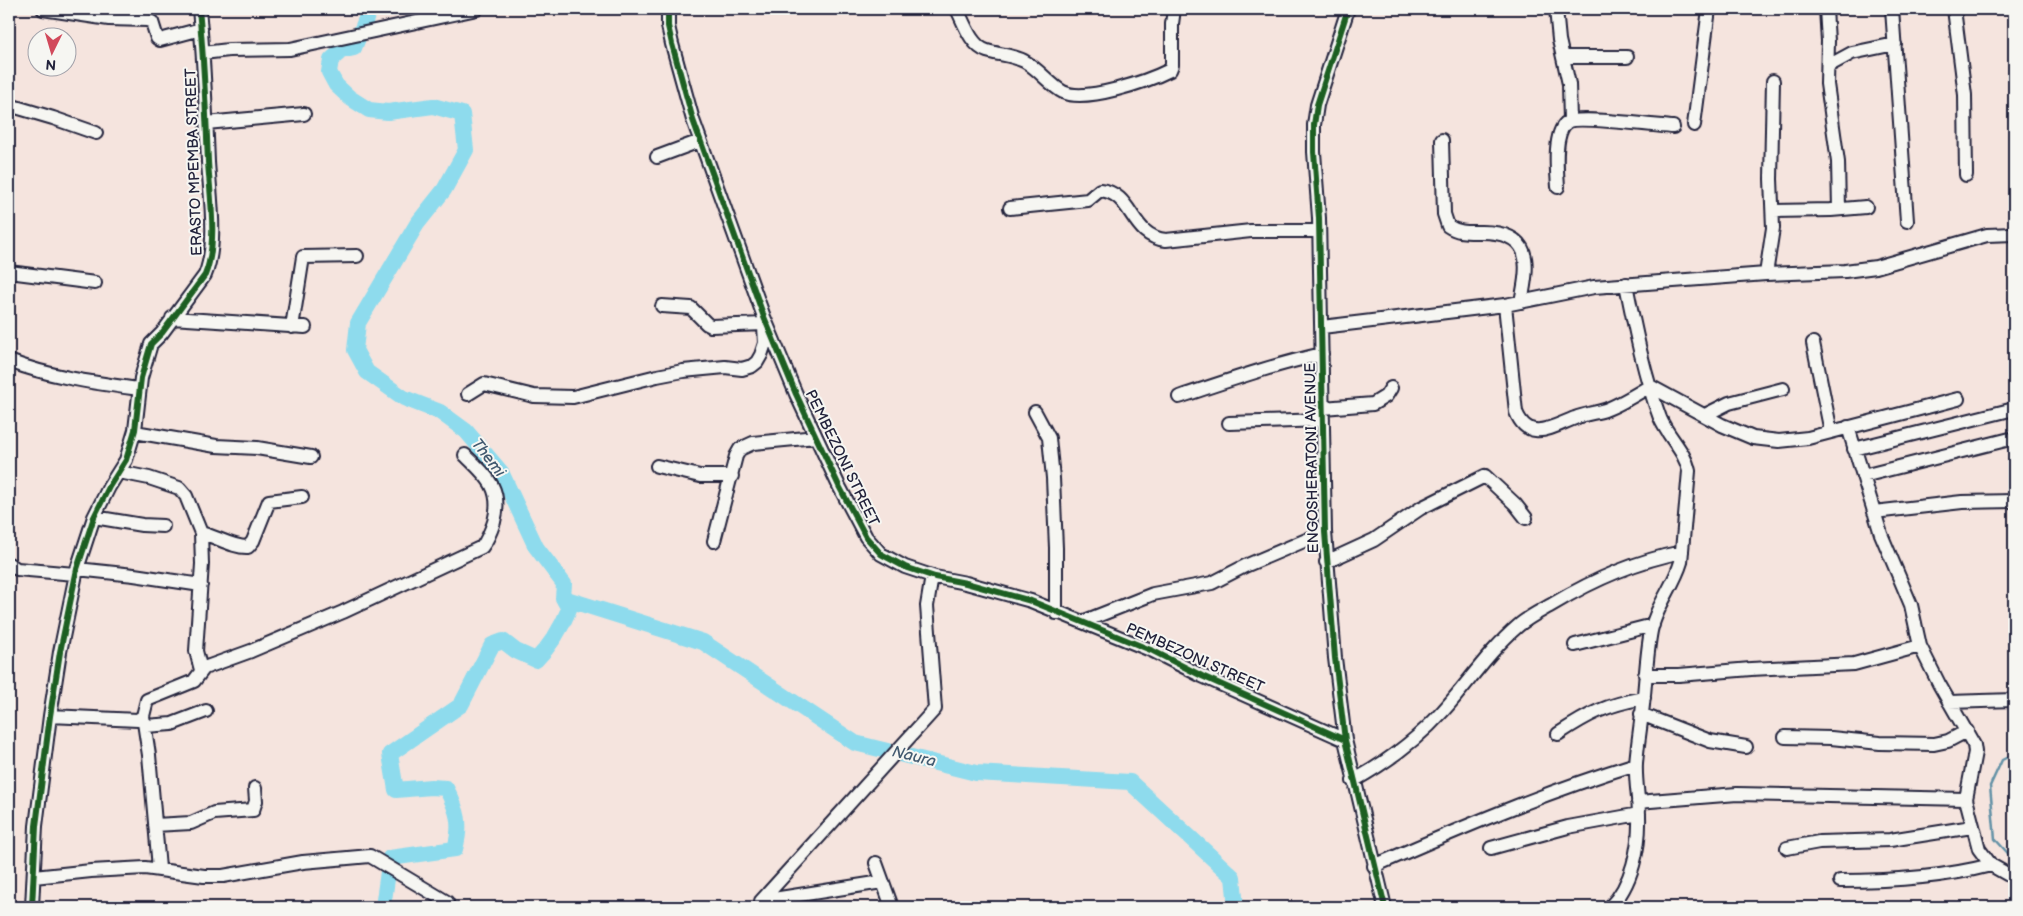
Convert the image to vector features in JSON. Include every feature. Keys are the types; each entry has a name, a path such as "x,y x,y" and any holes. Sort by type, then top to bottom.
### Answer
{"street":[{"path":"43,9 109,19 148,20 152,22 157,38 160,40 201,29"},
{"name":"ERASTO MPEMBA STREET","path":"32,907 36,826 50,716 60,652 76,572 94,517 109,487 126,460 135,432 139,389 151,344 162,333 205,275 209,266 211,228 203,53 199,9"},
{"path":"203,53 229,50 290,49 477,9"},
{"name":"PEMBEZONI STREET","path":"668,9 668,26 672,44 700,141 736,236 764,320 816,436 866,537 881,554 905,567 932,576 966,582 1031,601 1056,613 1153,651 1202,676 1345,740"},
{"path":"957,9 979,48 1010,55 1024,61 1040,70 1061,91 1070,95 1091,96 1170,70 1172,64 1174,9"},
{"name":"ENGOSHERATONI AVENUE","path":"1348,9 1317,105 1314,125 1322,327 1326,562 1345,740 1385,907"},
{"path":"1556,9 1559,40 1569,84 1570,120"},
{"path":"1694,125 1709,9"},
{"path":"1826,9 1827,84 1838,162 1839,209"},
{"path":"1892,9 1907,222"},
{"path":"1954,9 1965,95 1966,176"},
{"path":"1828,66 1852,53 1895,44"},
{"path":"1563,57 1627,57"},
{"path":"1766,274 1774,228 1771,179 1773,81"},
{"path":"9,105 96,133"},
{"path":"206,124 304,114"},
{"path":"1558,187 1556,156 1561,132 1564,125 1570,120 1674,128"},
{"path":"1442,140 1444,206 1448,226 1455,231 1489,232 1510,236 1521,244 1527,258 1521,302"},
{"path":"657,157 700,141"},
{"path":"1010,208 1088,200 1100,190 1107,191 1116,196 1142,228 1155,239 1166,240 1250,231 1319,232"},
{"path":"1773,210 1866,207"},
{"path":"1322,327 1521,302 1594,287 1766,274 1845,271 1876,267 1988,235 2014,234"},
{"path":"172,318 299,327 303,257 357,256"},
{"path":"9,272 95,283"},
{"path":"1610,907 1626,884 1633,864 1638,837 1639,808 1636,764 1646,675 1653,625 1658,609 1677,575 1682,552 1689,472 1687,462 1661,420 1637,336 1626,284"},
{"path":"1505,304 1516,412 1520,421 1526,426 1536,430 1557,427 1574,418 1605,410 1650,386"},
{"path":"468,394 484,384 534,396 573,397 683,371 726,367 742,369 752,366 761,355 765,343 764,320 712,326 707,324 691,308 662,306"},
{"path":"1812,343 1831,432"},
{"path":"1179,397 1284,363 1322,354"},
{"path":"9,361 39,370 94,382 139,389"},
{"path":"1650,386 1722,425 1753,438 1779,441 1808,438 1958,399"},
{"path":"1228,423 1323,414 1373,404 1386,396 1391,388"},
{"path":"1704,415 1729,403 1783,389"},
{"path":"1854,449 2014,409"},
{"path":"1035,412 1049,438 1050,446 1056,538 1056,613"},
{"path":"1848,427 1880,534 1911,606 1920,646 1974,745 1975,752 1966,799 1979,849 1991,865 2014,878"},
{"path":"135,432 216,446 257,448 311,457"},
{"path":"714,541 736,456 740,449 745,445 765,441 816,436"},
{"path":"1863,476 2014,438"},
{"path":"159,868 144,721 147,700 194,681 201,670 343,612 482,547 492,527 498,501 486,475 465,455"},
{"path":"657,466 700,476 732,476"},
{"path":"120,472 149,478 180,488 186,496 201,533 202,564 196,651 201,670"},
{"path":"1326,562 1374,540 1420,508 1485,476 1515,504 1526,518"},
{"path":"201,533 242,547 248,547 253,541 269,501 302,497"},
{"path":"1874,512 1962,502 2014,501"},
{"path":"94,517 142,525 163,526"},
{"path":"1082,622 1153,594 1212,583 1325,532"},
{"path":"1354,781 1373,770 1417,737 1443,711 1498,647 1518,626 1534,614 1576,589 1599,579 1662,556 1682,552"},
{"path":"9,564 16,569 134,575 201,585"},
{"path":"882,882 761,901 935,709 927,606 932,576"},
{"path":"1575,645 1653,625"},
{"path":"1646,675 1679,675 1854,664 1920,646"},
{"path":"1558,734 1602,708 1644,698"},
{"path":"1949,702 2014,700"},
{"path":"50,716 138,720 172,724 206,711"},
{"path":"1641,714 1710,741 1746,747"},
{"path":"1785,737 1832,738 1880,743 1934,744 1967,731"},
{"path":"1374,866 1493,814 1636,764"},
{"path":"155,824 191,823 214,813 253,810 256,801 255,788"},
{"path":"1491,848 1639,808 1737,794 1966,799"},
{"path":"1787,848 1819,842 1890,840 1972,827"},
{"path":"34,877 115,869 159,868 204,876 223,876 303,862 370,856 447,902"},
{"path":"876,863 892,907"},
{"path":"1840,880 1875,881 1960,873 1991,865"}],"waterway":[{"name":"Themi","path":"370,9 354,48 341,51 331,60 329,72 336,85 350,98 369,110 388,112 433,106 462,114 466,150 444,190 417,224 358,323 355,350 367,372 404,398 440,412 466,431 501,472 536,547 564,584 563,598 569,609 555,636 536,660 516,651 503,641 492,645 461,705 390,754 396,790 431,787 446,788 458,818 458,832 455,849 390,858 383,907"},
{"name":"Naura","path":"563,598 703,642 855,743 976,773 1130,782 1233,877 1236,907"},
{"path":"2014,754 2002,760 1990,786 1995,839 2014,860"}],"cycle path":[{"path":"32,907 36,826 50,716 60,652 77,569 94,517 109,487 126,460 135,430 141,378 151,344 162,333 205,275 209,263 212,219 199,9"},
{"path":"668,9 668,26 672,44 693,120 764,317 796,394 839,486 866,537 881,554 905,567 935,577 966,583 1031,601 1153,651 1202,676 1345,740"},
{"path":"1348,9 1317,105 1314,125 1319,218 1325,532 1335,658 1345,740 1385,907"}]}
